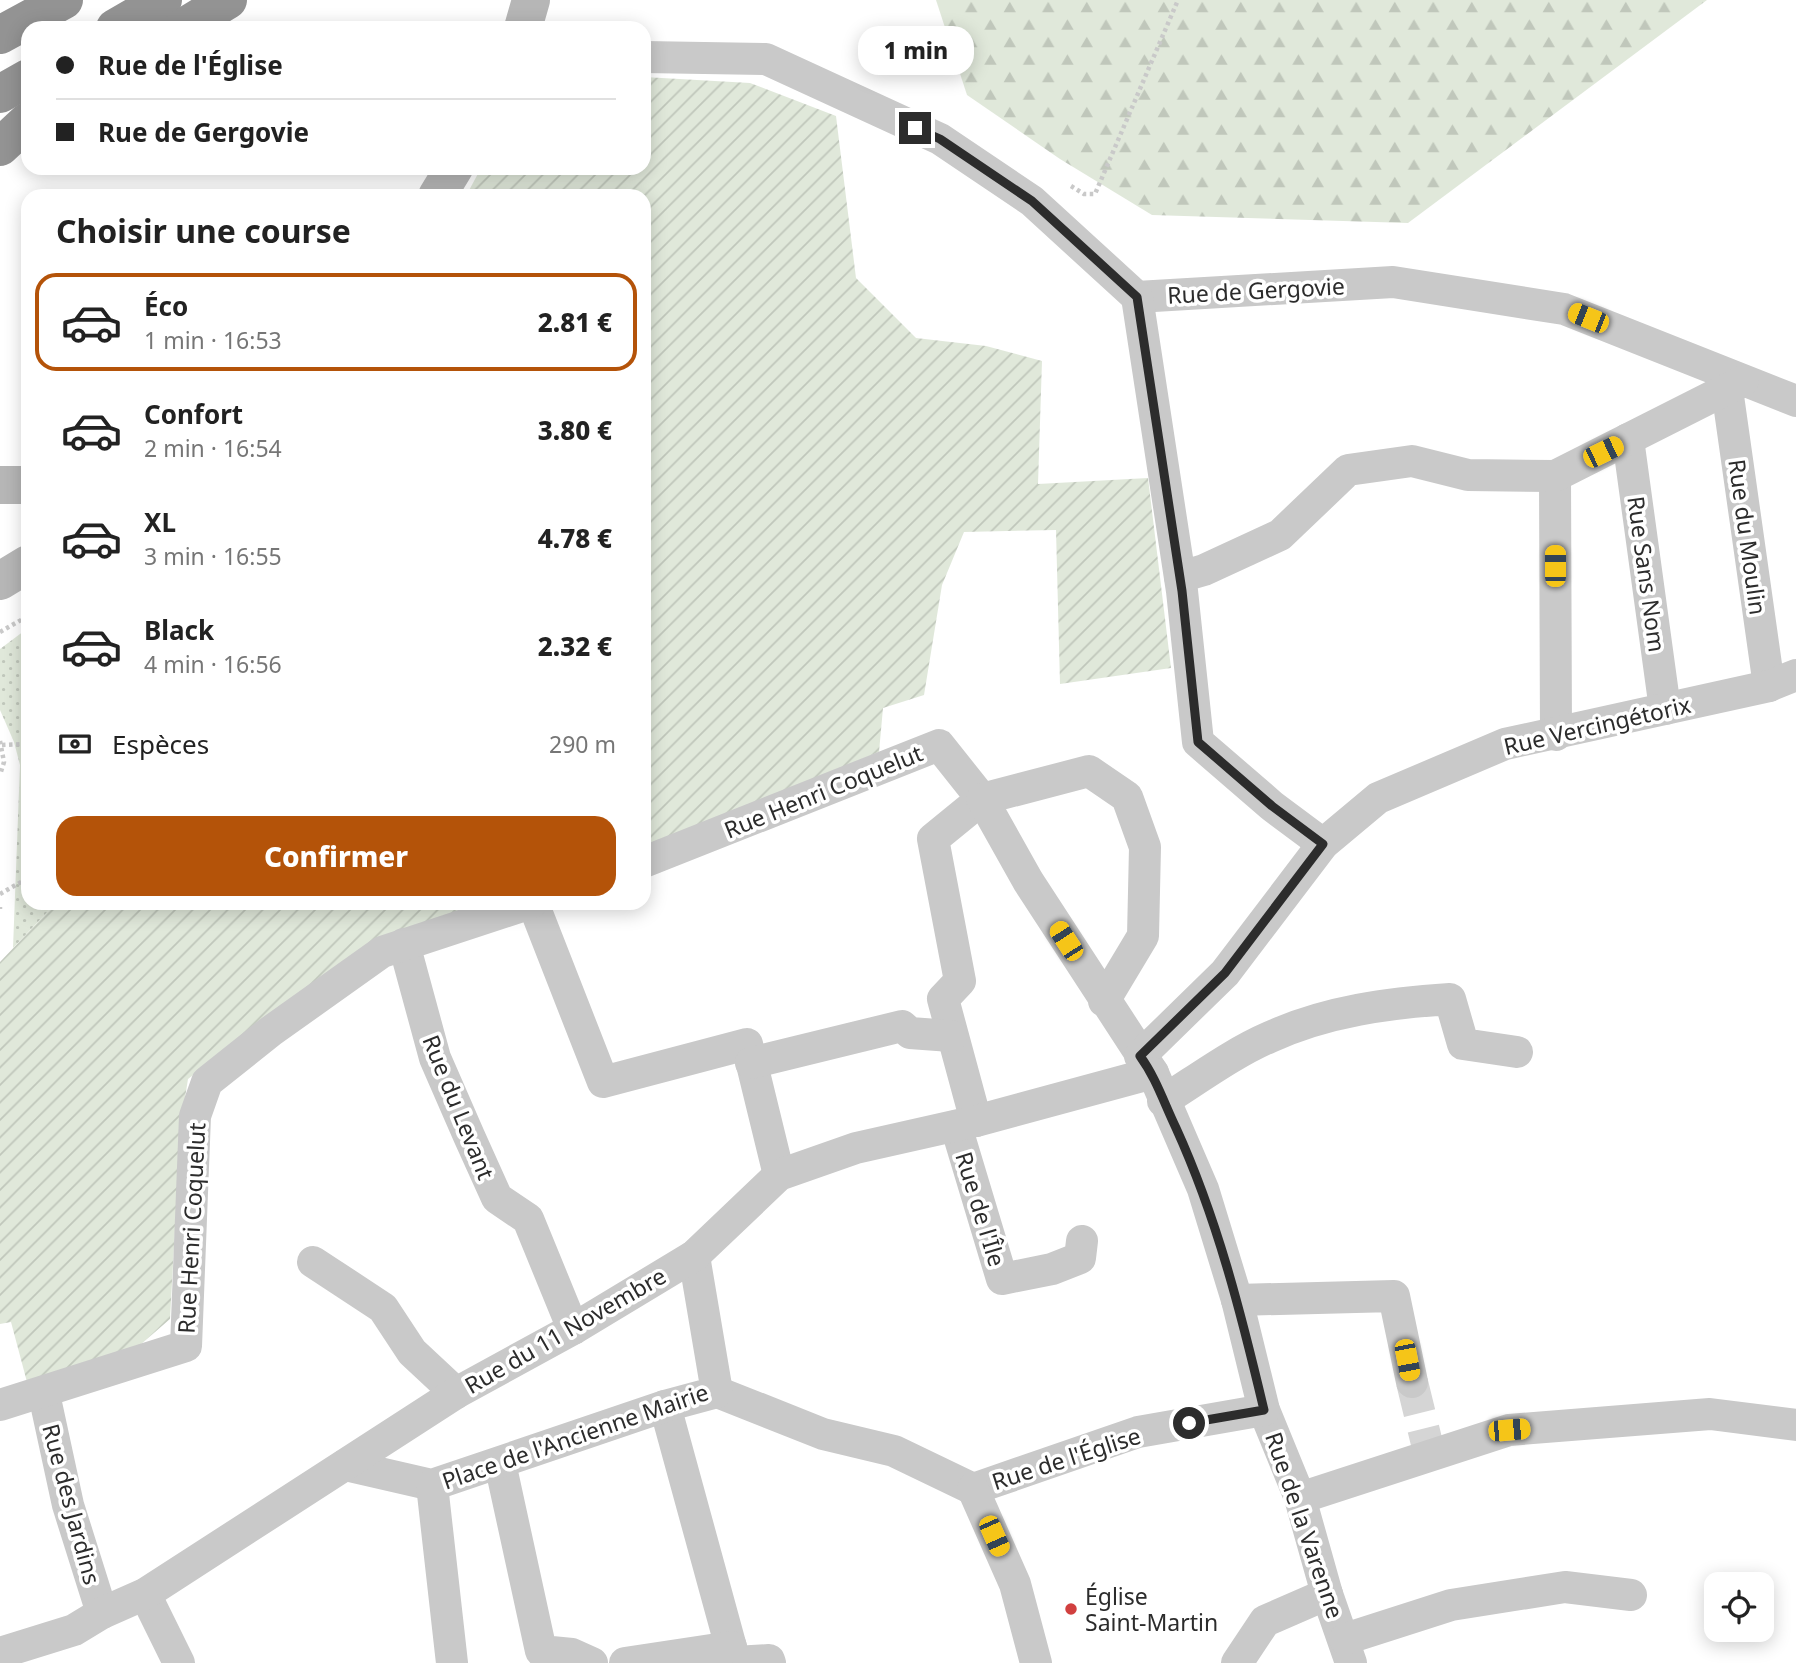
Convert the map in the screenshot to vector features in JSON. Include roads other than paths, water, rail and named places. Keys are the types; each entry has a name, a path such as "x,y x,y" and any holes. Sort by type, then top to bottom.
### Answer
{"highway":[{"path":"26,21 64,0"},
{"path":"127,21 163,0"},
{"path":"194,21 228,0"},
{"path":"0,35 21,24"},
{"path":"0,94 21,82"},
{"path":"0,147 21,128"}],"street":[{"path":"525,21 531,0"},
{"name":"Rue de Gergovie","path":"651,57 766,59 940,139 1032,201 1137,297 1393,282 1564,309 1735,385 1796,401"},
{"path":"1137,297 1180,577 1198,742 1272,806 1323,844"},
{"path":"1180,577 1204,570 1280,535 1348,470 1412,461 1468,475 1555,476 1735,385"},
{"name":"Rue du Moulin","path":"1735,385 1782,680"},
{"name":"Rue Sans Nom","path":"1628,439 1665,709"},
{"path":"1555,476 1556,735"},
{"path":"0,485 21,485"},
{"path":"0,581 21,568"},
{"name":"Rue Vercingétorix","path":"1152,1077 1225,973 1323,844 1378,797 1505,744 1556,735 1782,680"},
{"name":"Rue Henri Coquelut","path":"651,859 939,745 982,799"},
{"path":"966,1124 943,999 960,981 933,839 982,799 1089,771 1126,796 1144,846 1143,936 1104,1001"},
{"name":"Rue de la Varenne","path":"982,799 1028,881 1152,1077 1203,1189 1237,1300 1264,1410 1300,1498 1327,1594 1348,1651"},
{"name":"Rue Henri Coquelut","path":"0,1405 44,1394 186,1346 195,1116 207,1082 271,1031 382,952 510,910"},
{"path":"535,910 603,1082 747,1044 779,1175"},
{"name":"Rue du Levant","path":"404,944 435,1058 469,1136 497,1198 528,1219 573,1329"},
{"path":"1152,1077 1339,1013 1450,999 1463,1044 1517,1052"},
{"path":"751,1063 902,1026 910,1034 951,1036"},
{"name":"Rue du 11 Novembre","path":"0,1653 74,1630 102,1613 145,1594 456,1393 573,1329 694,1256 779,1175 856,1148 966,1124 1152,1077"},
{"name":"Rue de l'Île","path":"966,1124 1002,1279 1052,1269 1080,1258 1082,1241"},
{"name":"Place de l'Ancienne Mairie","path":"345,1465 432,1485 665,1405 717,1392 694,1256"},
{"path":"313,1262 383,1308 412,1352 456,1393"},
{"path":"1237,1300 1394,1296 1412,1382"},
{"name":"Rue de l'Église","path":"717,1392 823,1434 894,1451 973,1489 1138,1432 1264,1410"},
{"name":"Rue des Jardins","path":"44,1394 68,1504 102,1613"},
{"path":"665,1405 735,1662 769,1660 770,1663"},
{"path":"1300,1498 1509,1430 1710,1414 1796,1424"},
{"path":"500,1463 541,1651 572,1654 592,1663"},
{"path":"432,1485 452,1663"},
{"path":"973,1489 1015,1584 1037,1663"},
{"path":"1348,1651 1451,1605 1565,1587 1630,1595"},
{"path":"145,1594 179,1663"},
{"path":"1237,1663 1265,1621 1327,1594"},
{"path":"625,1663 684,1658 731,1647"}],"tunnel":[{"path":"1412,1382 1430,1456"}],"place":[{"name":"Église Saint-Martin","path":"1071,1609"}]}
